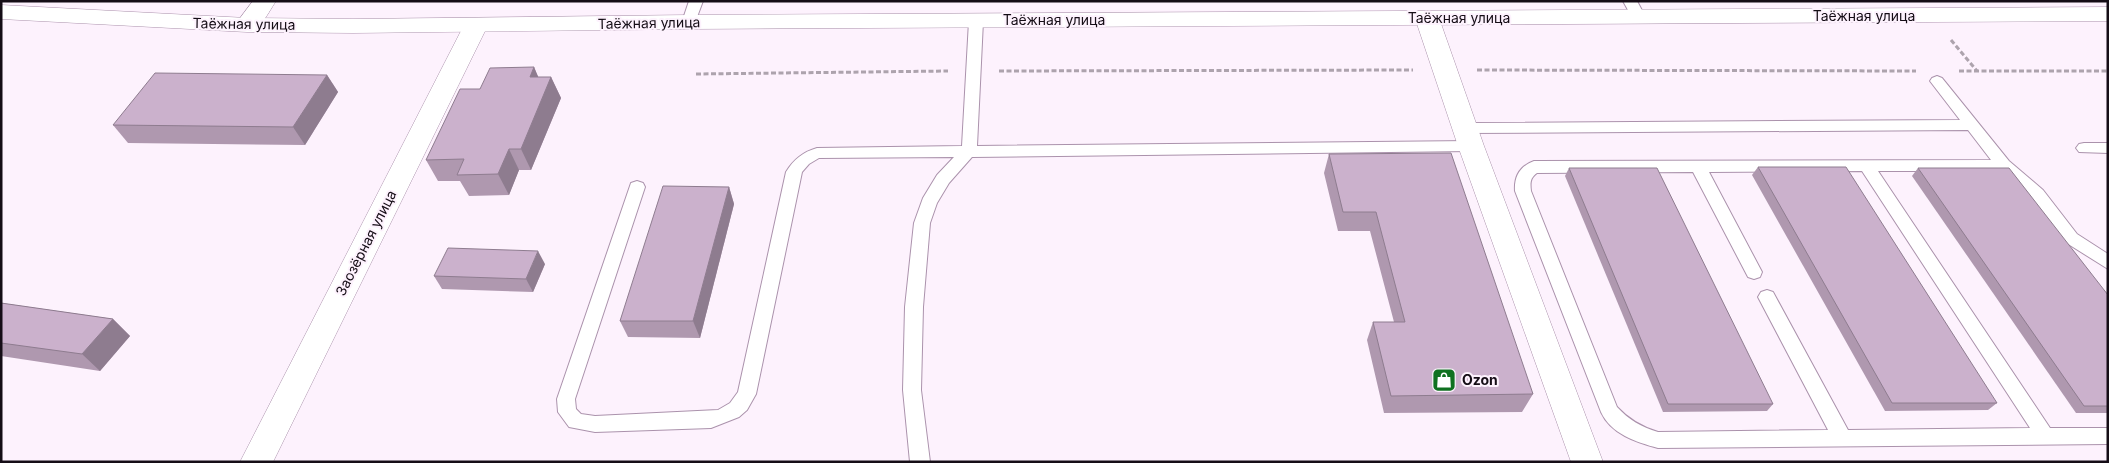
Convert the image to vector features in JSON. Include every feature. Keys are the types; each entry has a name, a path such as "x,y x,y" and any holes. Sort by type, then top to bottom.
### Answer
{"street":[{"path":"247,25 265,1"},
{"name":"Таёжная улица","path":"1,12 247,25 476,25 692,12 976,21 1427,18 1635,10 2108,14"},
{"path":"1427,18 1468,137 1587,462"},
{"name":"Заозёрная улица","path":"256,462 476,25"}],"lane":[{"path":"920,462 912,390 914,307 922,222 929,202 943,179 969,150 976,21"},
{"path":"1937,81 2004,165 2037,194 2071,238 2108,263"},
{"path":"637,188 566,399 567,412 576,421 595,424 710,420 725,417 739,407 747,394 794,172 798,164 806,158 817,154 1972,125"},
{"path":"2084,148 2108,148"},
{"path":"1866,165 2045,436"},
{"path":"2004,165 1534,167 1525,172 1522,182 1523,191 1610,412 1620,424 1636,434 1658,440 2108,436"},
{"path":"1698,166 1754,272"},
{"path":"1767,297 1842,438"}],"path":[{"path":"696,74 973,71 1918,71"},
{"path":"1957,71 2108,71"}],"building":[{"path":"534,67 530,77 551,77 521,149 509,149 498,174 457,175 464,159 426,160 460,89 480,89 490,68"},
{"path":"155,73 327,75 293,127 113,125"},
{"path":"1451,153 1533,394 1391,396 1373,322 1405,322 1376,212 1343,212 1329,154"},
{"path":"1758,167 1846,167 1997,403 1892,403"},
{"path":"1569,168 1657,168 1773,404 1668,404"},
{"path":"1918,168 2009,168 2108,295 2108,406 2084,406"},
{"path":"663,186 729,187 693,321 620,321"},
{"path":"448,248 538,251 526,279 434,276"},
{"path":"1,303 113,319 82,354 1,343"}],"place":[{"name":"Ozon","path":"1444,380"}]}
